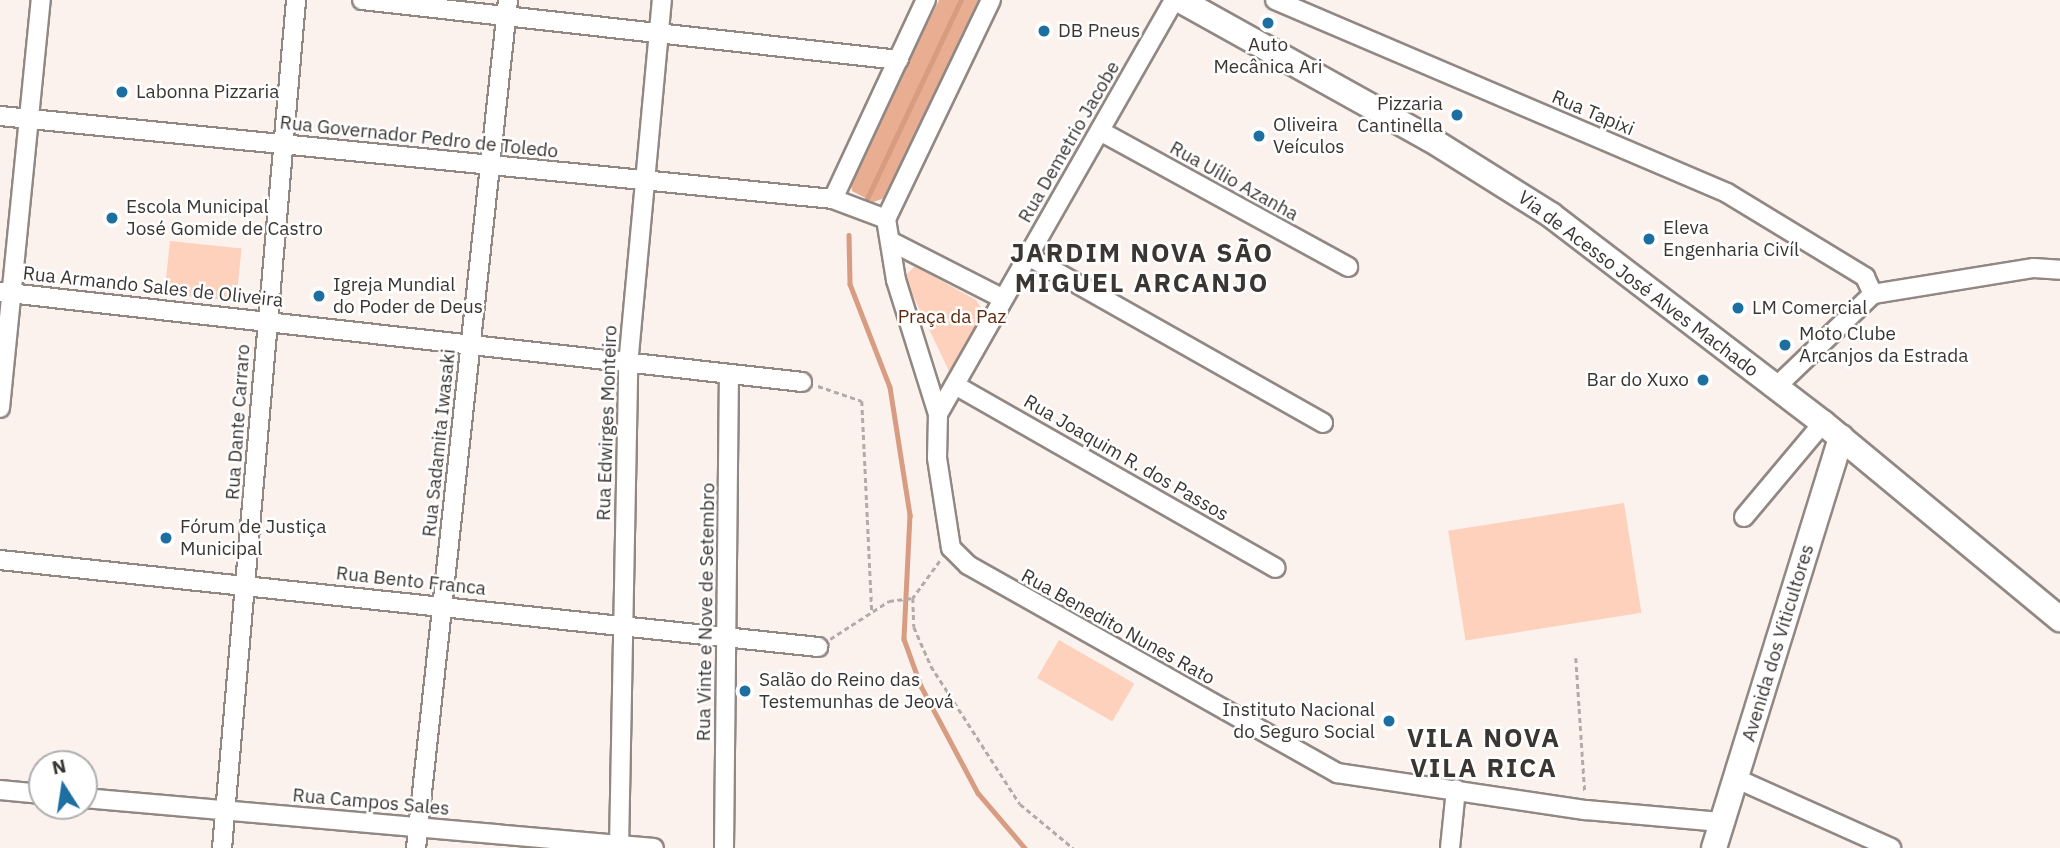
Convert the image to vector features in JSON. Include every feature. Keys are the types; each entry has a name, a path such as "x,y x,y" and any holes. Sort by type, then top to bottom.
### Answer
{"main road":[{"name":"Via de Acesso José Alves Machado","path":"1180,0 1430,139 1551,215 1832,430 2060,619"},
{"name":"Avenida dos Viticultores","path":"1714,848 1720,822 1737,779 1832,430"}],"street":[{"path":"0,408 6,293 30,120 41,0"},
{"name":"Rua Dante Carraro","path":"222,848 247,586 267,319 296,0"},
{"path":"362,0 507,8 659,32 899,60"},
{"name":"Rua Edwirges Monteiro","path":"619,846 628,365 642,180 662,0"},
{"path":"833,199 926,0"},
{"path":"951,548 937,414 890,241 878,217 991,0"},
{"name":"Rua Demetrio Jacobe","path":"937,414 1174,0"},
{"name":"Rua Tapixi","path":"1275,0 1727,192 1865,277 1873,294"},
{"name":"Rua Sadamita Iwasaki","path":"416,848 507,8"},
{"name":"Rua Governador Pedro de Toledo","path":"0,116 833,199 878,217"},
{"name":"Rua Uílio Azanha","path":"1100,131 1348,267"},
{"path":"890,241 1002,298"},
{"path":"1028,256 1323,423"},
{"path":"1776,387 1873,294 2034,268 2060,270"},
{"name":"Rua Armando Sales de Oliveira","path":"6,293 267,319 628,365 802,382"},
{"name":"Rua Vinte e Nove de Setembro","path":"724,848 729,376"},
{"name":"Rua Joaquim R. dos Passos","path":"955,384 1276,568"},
{"path":"1744,517 1832,430"},
{"name":"Rua Benedito Nunes Rato","path":"951,548 984,576 1319,765 1358,778 1456,789 1587,810 1720,822"},
{"name":"Rua Bento Franca","path":"0,560 818,647"},
{"path":"1737,779 1891,848"},
{"path":"1450,848 1456,789"},
{"path":"0,790 28,793"},
{"name":"Rua Campos Sales","path":"98,799 654,848"}],"path":[{"path":"802,382 862,401 872,610"},
{"path":"951,548 913,598 914,626 931,666 984,755 1020,804 1073,848"},
{"path":"818,647 889,601 913,598"},
{"path":"1576,658 1587,810"}],"green space":[{"path":"170,241 242,249 236,301 164,294"},
{"name":"Praça da Paz","path":"915,266 976,300 984,312 949,371 904,277"},
{"path":"1624,503 1641,613 1466,640 1448,531"},
{"path":"1059,640 1134,684 1112,722 1037,678"}],"shaded area":[{"path":"939,0 978,0 900,182 891,196 873,202 852,191 850,179"}],"waterway":[{"path":"864,205 961,0"},
{"path":"849,235 850,284 890,387 910,515 904,639 921,686 978,793 1025,848"}],"place":[{"name":"Auto Mecânica Ari","path":"1268,23"},
{"name":"DB Pneus","path":"1044,31"},
{"name":"Labonna Pizzaria","path":"122,92"},
{"name":"Pizzaria Cantinella","path":"1457,115"},
{"name":"Oliveira Veículos","path":"1259,136"},
{"name":"Escola Municipal José Gomide de Castro","path":"112,218"},
{"name":"Eleva Engenharia Civíl","path":"1649,239"},
{"name":"Igreja Mundial do Poder de Deus","path":"319,296"},
{"name":"LM Comercial","path":"1738,308"},
{"name":"Moto Clube Arcanjos da Estrada","path":"1785,345"},
{"name":"Bar do Xuxo","path":"1703,380"},
{"name":"Fórum de Justiça Municipal","path":"166,538"},
{"name":"Salão do Reino das Testemunhas de Jeová","path":"745,691"},
{"name":"Instituto Nacional do Seguro Social","path":"1389,721"}],"district":[{"name":"JARDIM NOVA SÃO MIGUEL ARCANJO","path":"1142,268"},
{"name":"VILA NOVA VILA RICA","path":"1484,753"}]}
